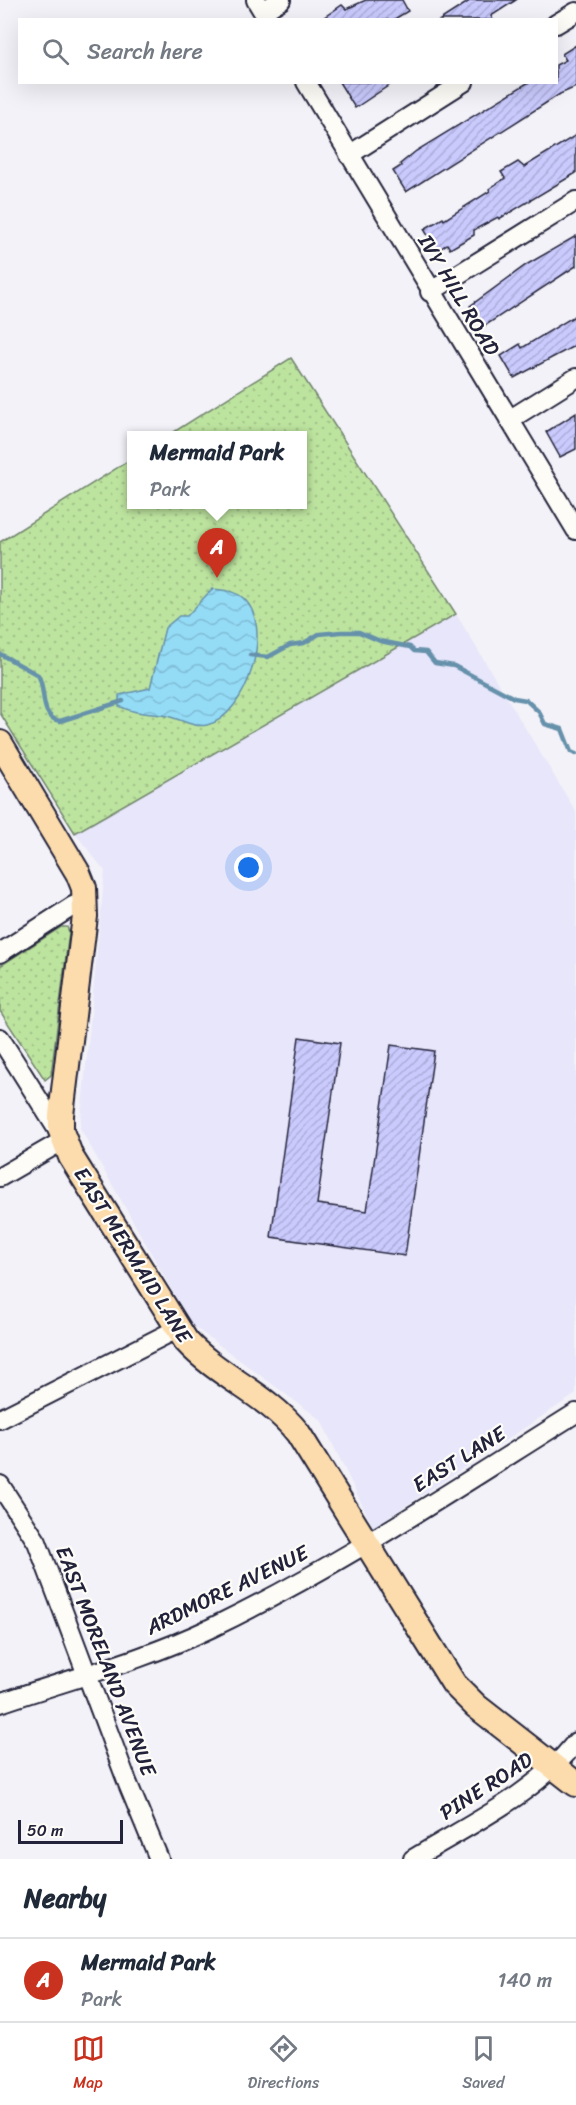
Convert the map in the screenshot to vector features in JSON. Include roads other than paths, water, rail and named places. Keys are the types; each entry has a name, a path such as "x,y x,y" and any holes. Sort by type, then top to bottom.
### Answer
{"main road":[{"name":"EAST MERMAID LANE","path":"0,743 78,873 85,900 83,940 62,1102 61,1124 71,1157 177,1329 201,1356 268,1402 289,1421 454,1684 476,1706 576,1784"}],"street":[{"path":"262,10 281,0"},
{"path":"558,23 576,12"},
{"name":"IVY HILL ROAD","path":"307,84 430,292 576,530"},
{"path":"349,155 461,84"},
{"path":"430,292 576,201"},
{"path":"509,420 576,378"},
{"path":"0,953 85,900"},
{"path":"0,1038 64,1140 0,1177"},
{"path":"0,1419 177,1329"},
{"name":"EAST LANE","path":"366,1542 576,1413"},
{"name":"EAST MORELAND AVENUE","path":"0,1485 37,1542 85,1674 159,1859"},
{"name":"ARDMORE AVENUE","path":"0,1703 168,1647 209,1629 286,1590 366,1542"},
{"name":"PINE ROAD","path":"413,1859 528,1789 555,1767 576,1742"}],"water":[{"path":"212,589 232,592 242,597 252,610 256,627 256,647 252,668 245,688 234,705 221,718 202,726 167,716 131,711 119,706 119,695 150,688 165,628 179,616 187,616"}],"waterway":[{"path":"250,655 268,657 290,645 304,643 319,634 341,632 359,632 380,641 410,647 414,651 426,652 435,663 454,666 514,698 526,700 539,712 545,724 562,729 571,752 576,754"},
{"path":"0,654 38,675 46,708 53,718 60,721 123,701"}],"place":[{"name":"Mermaid Park","path":"217,578"}]}
